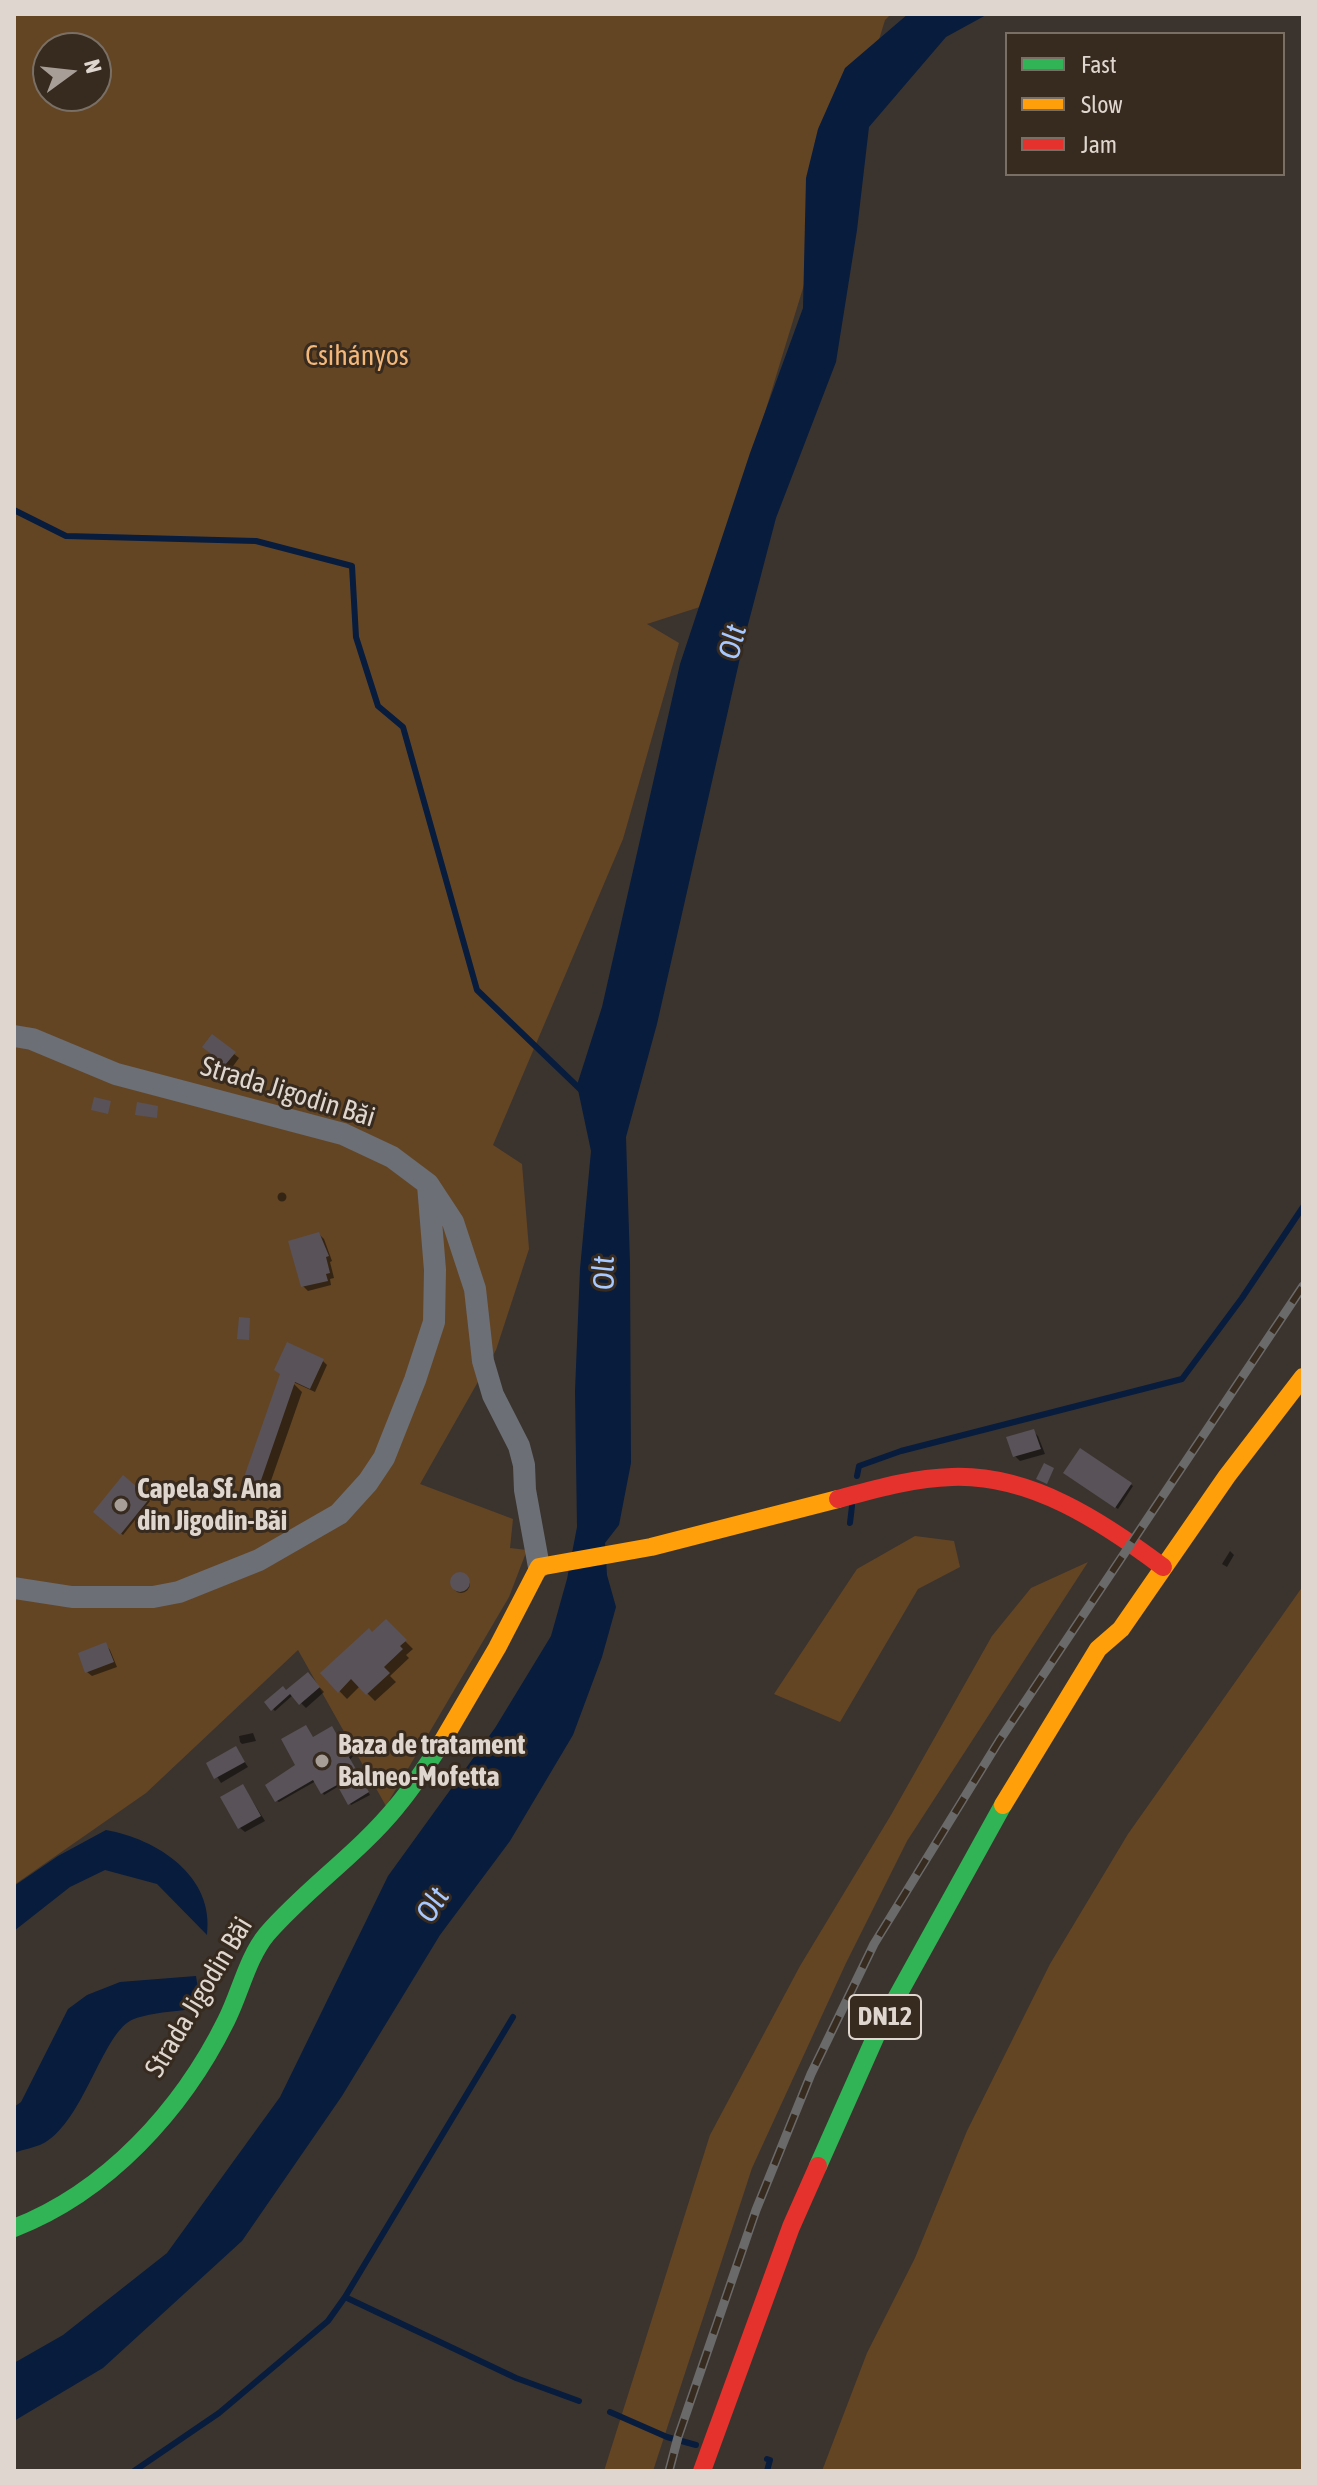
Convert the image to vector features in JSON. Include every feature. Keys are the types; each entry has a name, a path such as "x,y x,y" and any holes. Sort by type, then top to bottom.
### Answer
{"main road":[{"name":"DN12","path":"702,2471 791,2227 878,2031 997,1814 1098,1649 1121,1629 1227,1476 1303,1377"},
{"path":"539,1567 620,1554 878,1489 924,1480 969,1477 1006,1483 1045,1497 1131,1543 1163,1567"},
{"name":"Strada Jigodin Băi","path":"14,2228 37,2219 85,2191 131,2151 166,2112 224,2025 251,1960 266,1935 396,1808 428,1765 497,1648 539,1567"},
{"name":"DN12","path":"1099,1682 1112,1661 1121,1629"},
{"name":"DN12","path":"759,2370 807,2234 894,2039 1013,1823 1085,1706"}],"street":[{"name":"Strada Jigodin Băi","path":"14,1036 32,1039 116,1074 343,1134 392,1157 428,1184 453,1222 475,1289 483,1361 493,1395 519,1446 539,1567"},
{"path":"14,1588 72,1597 153,1597 179,1592 259,1560 339,1514 368,1482 384,1458 434,1322 435,1270 428,1184"}],"green space":[{"name":"Csihányos","path":"14,14 891,14 885,20 706,605 647,624 679,643 623,839 493,1145 522,1164 529,1249 496,1350 420,1484 513,1519 510,1548 527,1550 509,1597 386,1806 298,1650 146,1793 14,1885"},
{"path":"915,1536 954,1541 960,1567 918,1589 840,1722 774,1694 857,1569"},
{"path":"1088,1562 907,1841 846,1963 752,2168 653,2471 604,2471 710,2135 800,1966 891,1815 992,1636 1031,1588"},
{"path":"1303,1586 1303,2471 822,2471 867,2353 915,2258 967,2131 1050,1964 1128,1834"}],"water":[{"name":"Olt","path":"908,14 988,14 946,37 869,127 857,230 836,362 776,518 745,636 657,1024 626,1137 631,1463 619,1525 605,1543 607,1575 616,1607 602,1657 573,1735 510,1841 440,1935 342,2096 242,2241 103,2368 14,2421 14,2363 63,2335 167,2253 280,2097 388,1876 495,1728 551,1636 577,1527 575,1391 580,1269 591,1151 577,1085 602,1007 680,664 750,453 803,308 806,178 818,129 845,68"},
{"path":"106,1830 144,1842 179,1864 202,1895 207,1914 207,1935 157,1884 105,1870 70,1887 14,1931 14,1886 58,1856"},
{"path":"196,1976 201,2008 141,2017 123,2027 58,2132 40,2145 14,2153 14,2107 21,2102 68,2009 87,1995 120,1982"}],"building":[{"path":"212,1034 236,1052 225,1065 202,1047"},
{"path":"94,1097 111,1101 108,1114 91,1110"},
{"path":"137,1102 158,1106 157,1118 135,1115"},
{"path":"319,1232 329,1256 326,1257 330,1273 326,1274 328,1281 301,1287 288,1241"},
{"path":"239,1317 250,1318 249,1340 237,1339"},
{"path":"287,1342 324,1359 310,1389 295,1382 258,1489 242,1483 280,1374 274,1370"},
{"path":"1034,1429 1041,1449 1013,1457 1006,1437"},
{"path":"1080,1448 1132,1483 1115,1508 1063,1473"},
{"path":"1044,1463 1054,1468 1047,1484 1036,1479"},
{"name":"Capela Sf. Ana din Jigodin-Băi","path":"123,1475 150,1498 120,1535 93,1512"},
{"path":"456,1572 464,1572 470,1582 464,1592 456,1592 450,1586 450,1578"},
{"path":"386,1619 407,1640 400,1646 403,1649 384,1667 390,1673 366,1695 351,1679 338,1693 320,1673 369,1628 372,1632"},
{"path":"106,1642 114,1662 85,1673 78,1653"},
{"path":"308,1672 320,1687 299,1705 290,1694 271,1711 264,1702 283,1686 286,1690"},
{"name":"Baza de tratament Balneo-Mofetta","path":"306,1725 313,1737 332,1726 341,1742 352,1744 353,1752 349,1757 369,1792 348,1805 337,1785 321,1794 313,1780 275,1802 265,1785 295,1765 281,1739"},
{"path":"236,1746 245,1762 214,1779 206,1763"},
{"path":"243,1784 261,1816 238,1829 220,1797"}],"waterway":[{"path":"14,510 66,536 256,541 352,566 356,637 378,706 403,727 477,990 580,1089"},
{"path":"857,1476 859,1466 901,1451 1182,1379 1242,1298 1303,1207"},
{"path":"850,1523 852,1506"},
{"path":"134,2471 219,2413 328,2321 513,2017"},
{"path":"345,2297 516,2378 579,2401"},
{"path":"610,2412 667,2437 696,2445"},
{"path":"767,2459 770,2460 767,2471"}],"railway":[{"path":"669,2471 756,2210 811,2074 874,1944 999,1741 1303,1286"}],"traffic: fast":[{"path":"14,2228 80,2193 110,2170 164,2116 208,2054 231,2010 254,1954 267,1934 382,1823 409,1791 442,1742"},
{"path":"818,2166 878,2031 1003,1805"}],"traffic: slow":[{"path":"1003,1805 1098,1649 1121,1629 1227,1476 1303,1377"},
{"path":"442,1742 497,1648 539,1567 651,1547 838,1499"}],"traffic: jam":[{"path":"838,1499 923,1479 981,1478 1010,1483 1038,1492 1091,1518 1163,1567"},
{"path":"702,2471 791,2227 818,2166"}],"place":[{"name":"Capela Sf. Ana din Jigodin-Băi","path":"121,1505"},
{"name":"Baza de tratament Balneo-Mofetta","path":"322,1761"}]}
